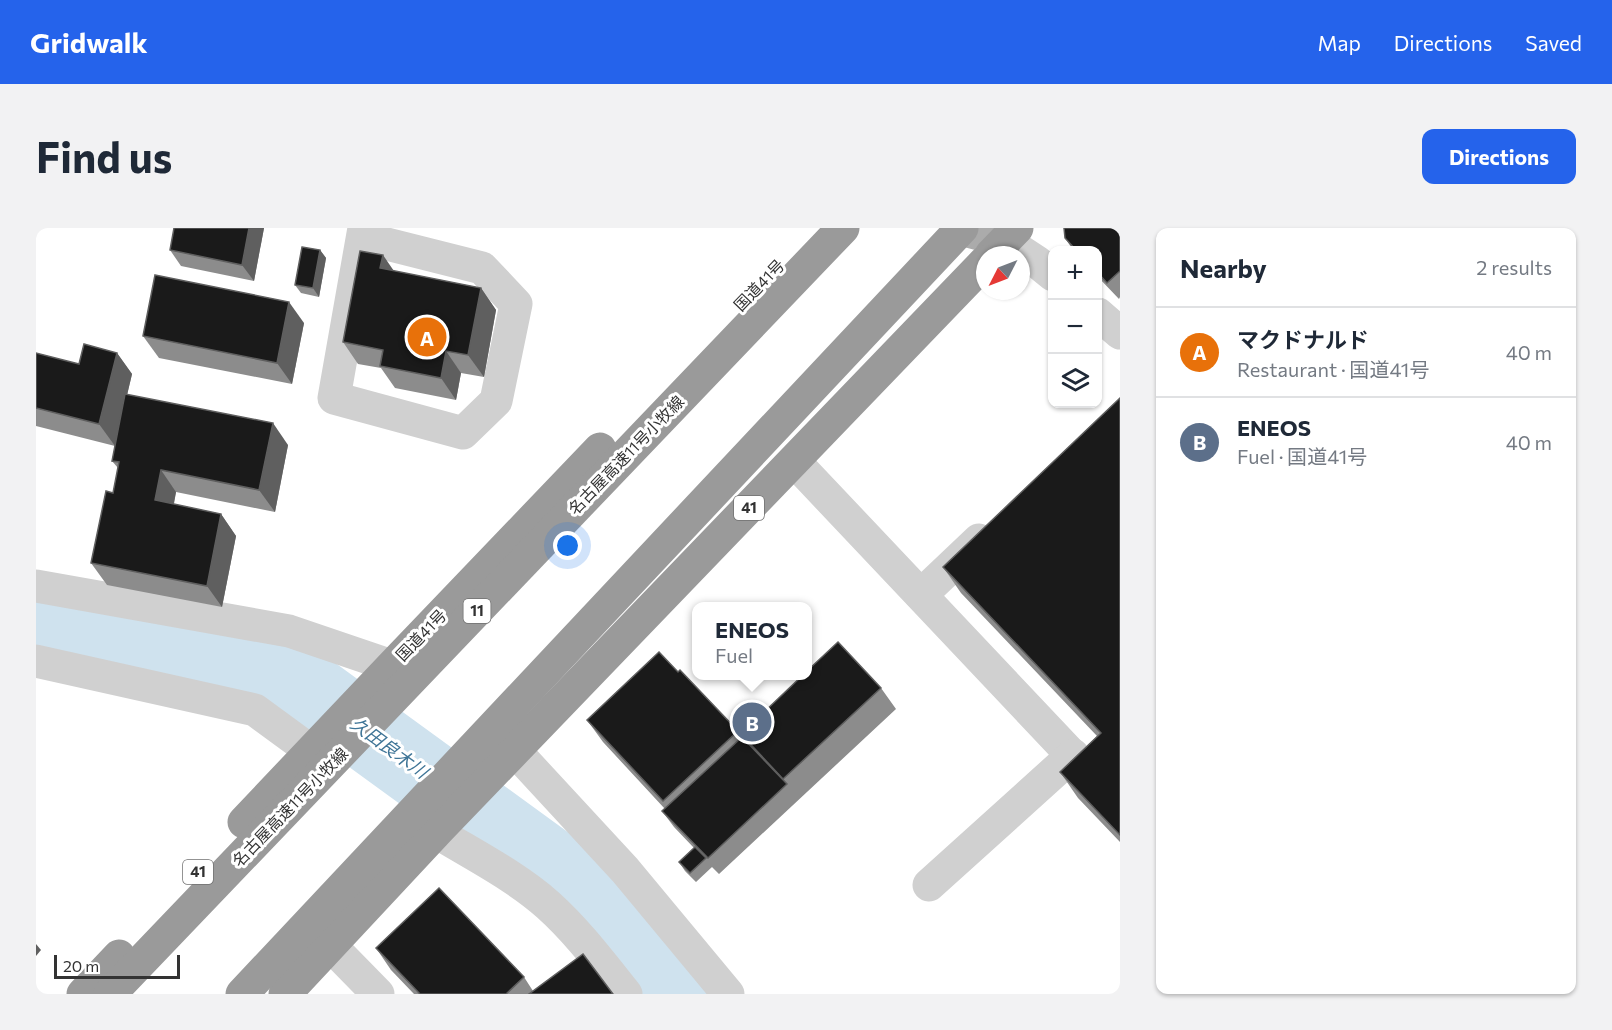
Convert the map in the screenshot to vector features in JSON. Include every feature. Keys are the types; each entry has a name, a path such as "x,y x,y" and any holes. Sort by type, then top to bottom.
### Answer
{"highway":[{"name":"国道41号","path":"83,994 391,667 814,228"},
{"name":"名古屋高速11号小牧線","path":"110,994 843,228"},
{"path":"242,994 962,228"},
{"name":"41","path":"285,994 438,830 794,460 997,243"}],"main road":[{"path":"957,228 997,243"}],"street":[{"path":"363,233 482,268 516,304 496,401 463,433 334,398 363,233"},
{"path":"997,243 1037,262 1048,271"},
{"path":"1102,317 1120,333"},
{"path":"794,460 1120,806"},
{"path":"921,595 981,538"},
{"path":"36,586 290,631 391,667"},
{"path":"36,661 255,710 312,750"},
{"path":"514,752 625,870 728,994"},
{"path":"929,885 1073,755"},
{"path":"438,830 546,904 572,929 626,994"},
{"path":"331,946 378,994"}],"building":[{"path":"174,228 249,228 242,265 170,250"},
{"path":"1064,228 1120,228 1120,271 1107,283 1102,277 1102,246 1072,246 1065,238"},
{"path":"302,247 320,250 313,288 295,285"},
{"path":"360,251 383,255 380,268 481,288 468,355 446,351 441,378 380,366 383,350 343,342"},
{"path":"155,275 289,302 277,363 143,336"},
{"path":"84,344 117,353 99,424 36,408 36,353 79,364"},
{"path":"125,394 273,423 259,490 161,470 155,500 221,514 207,586 91,563 106,491 113,493 119,462 112,461"},
{"path":"1120,398 1120,835 1060,772 1101,733 943,567"},
{"path":"838,642 881,688 783,779 741,734 798,680 812,680 812,666"},
{"path":"659,652 678,672 680,670 738,731 663,801 587,720"},
{"path":"742,737 787,784 708,858 662,811"},
{"path":"695,847 706,858 690,873 679,862"},
{"path":"439,888 524,977 506,994 420,994 376,948"},
{"path":"583,954 613,994 529,994"}],"waterway":[{"name":"久田良木川","path":"36,627 252,666 301,685 602,904 676,994"}],"place":[{"name":"マクドナルド","path":"427,337"},
{"name":"ENEOS","path":"752,722"}]}
